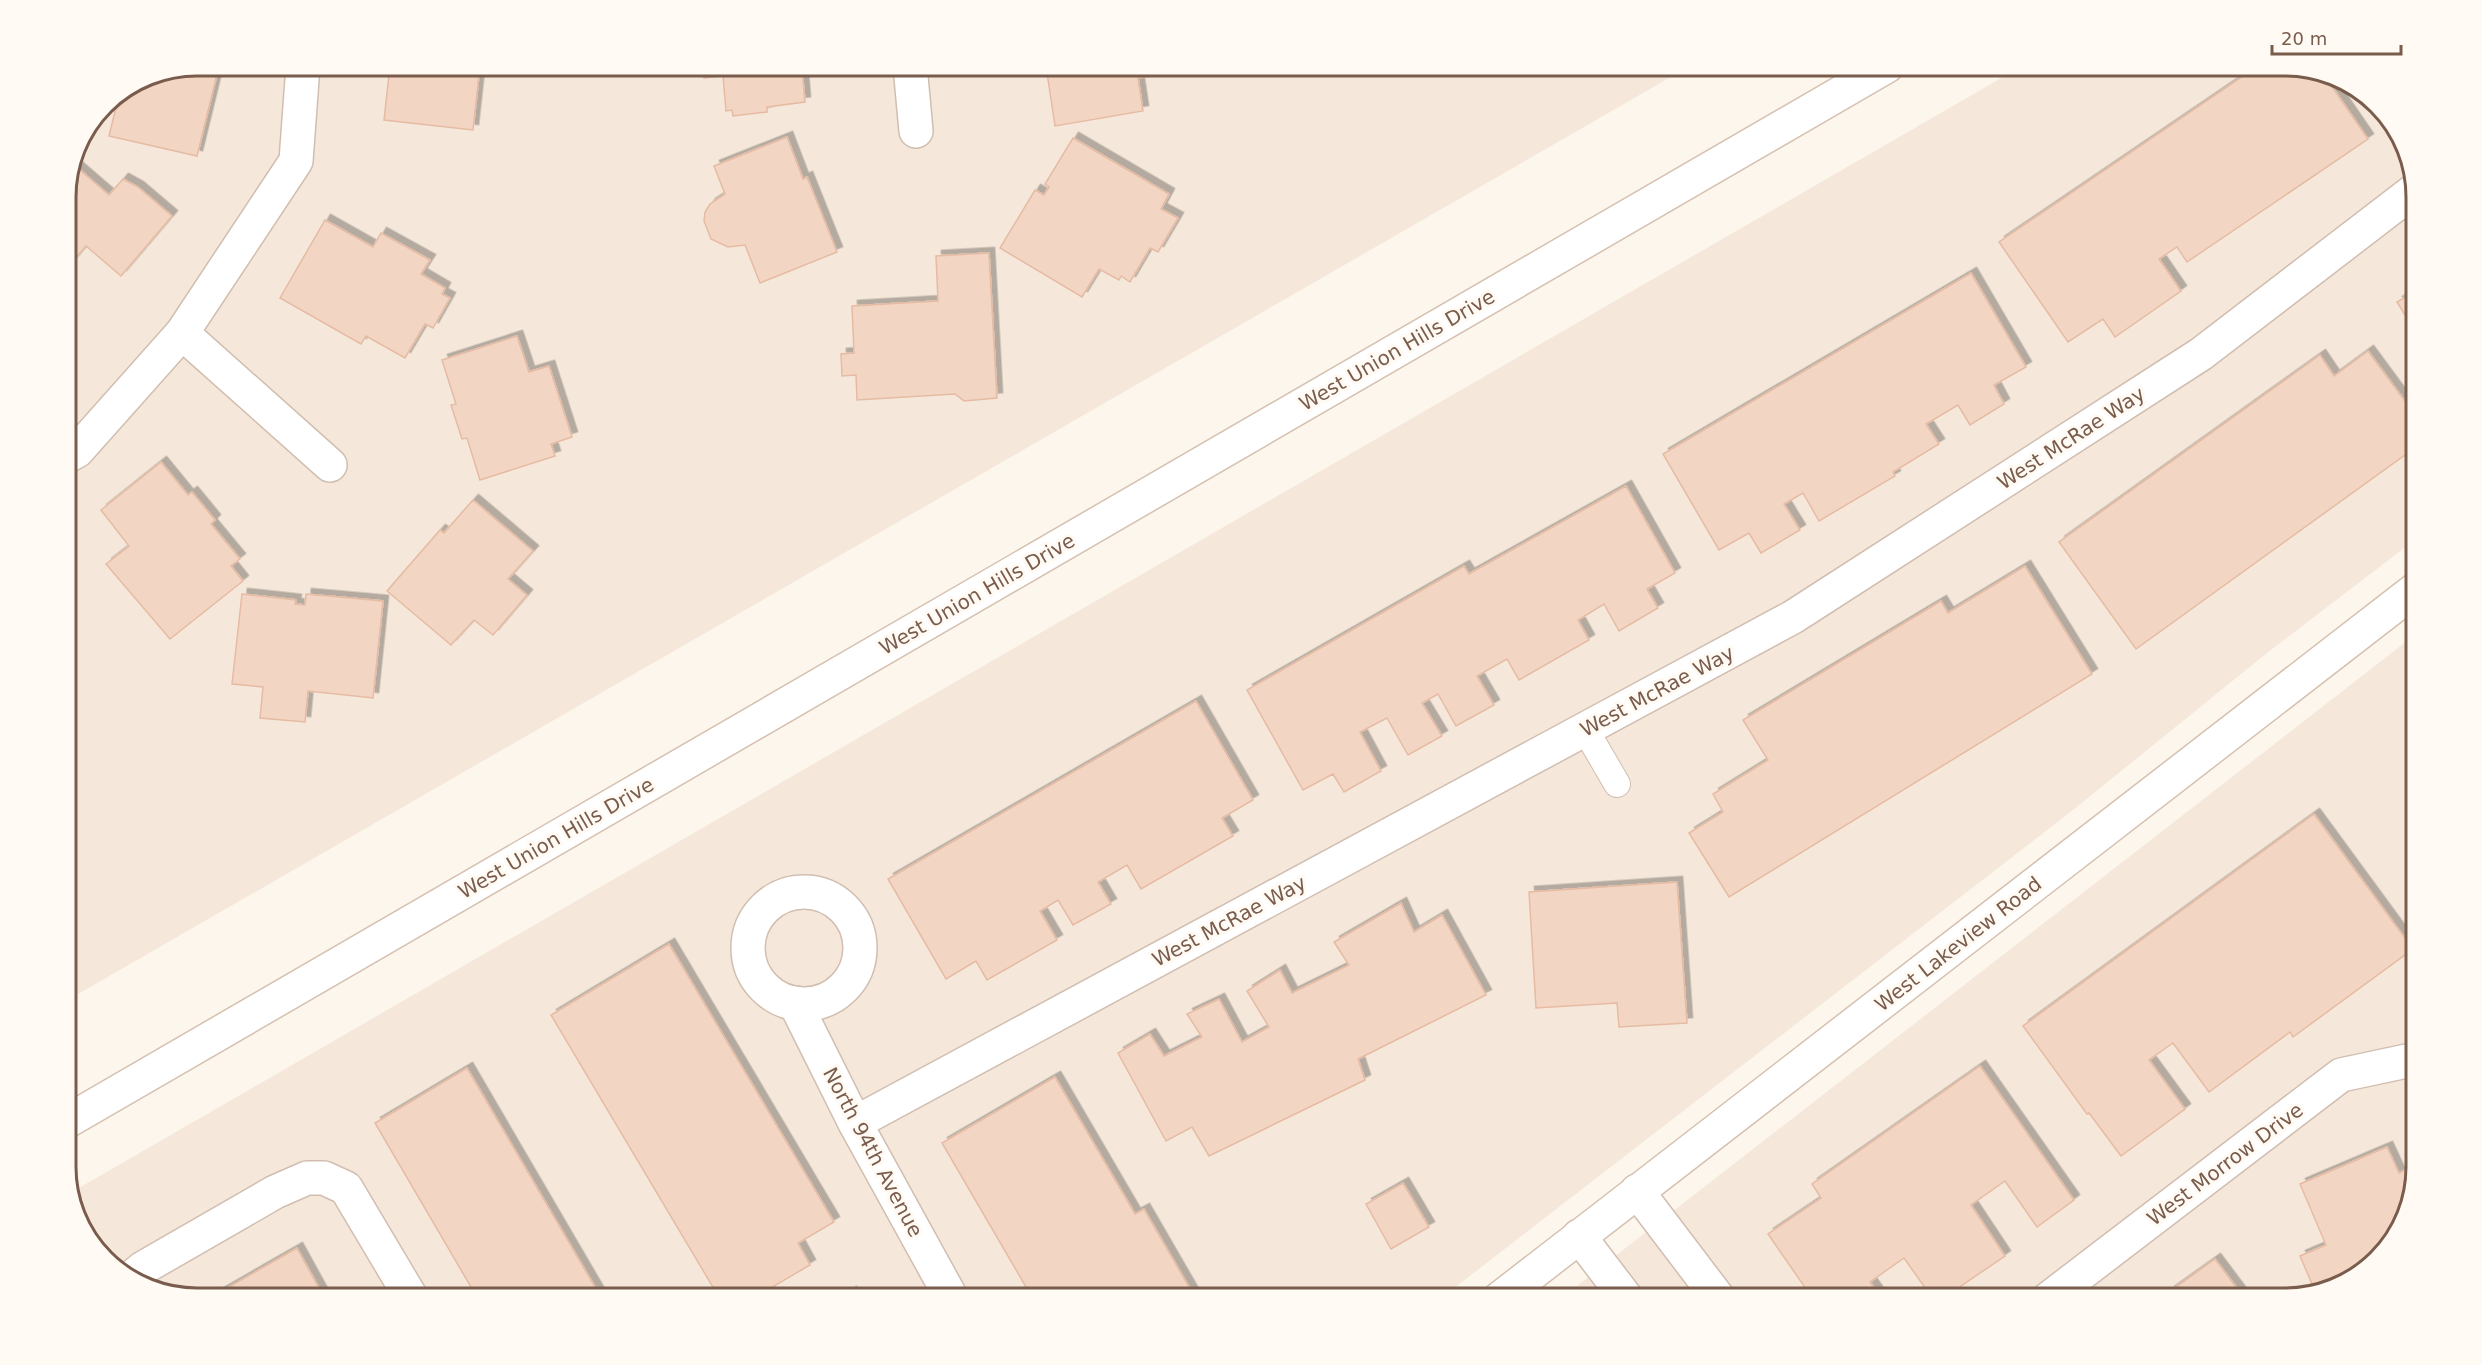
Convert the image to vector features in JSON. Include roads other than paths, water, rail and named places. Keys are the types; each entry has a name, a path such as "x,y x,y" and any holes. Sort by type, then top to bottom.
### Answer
{"street":[{"name":"West Union Hills Drive","path":"77,1116 1869,76"},
{"path":"77,451 182,333 296,161 302,77"},
{"path":"911,77 916,130"},
{"name":"West McRae Way","path":"855,1124 1793,617 2181,367 2405,197"},
{"path":"182,333 330,465"},
{"name":"West Lakeview Road","path":"1513,1288 2405,597"},
{"name":"North 94th Avenue","path":"795,1004 855,1124 946,1288"},
{"name":"West Morrow Drive","path":"2062,1288 2341,1075 2406,1061"},
{"path":"138,1272 276,1192 308,1178 324,1178 346,1188 405,1288"},
{"path":"1637,1191 1711,1288"},
{"path":"1579,1236 1619,1288"}],"lane":[{"path":"1585,729 1617,784"}]}
